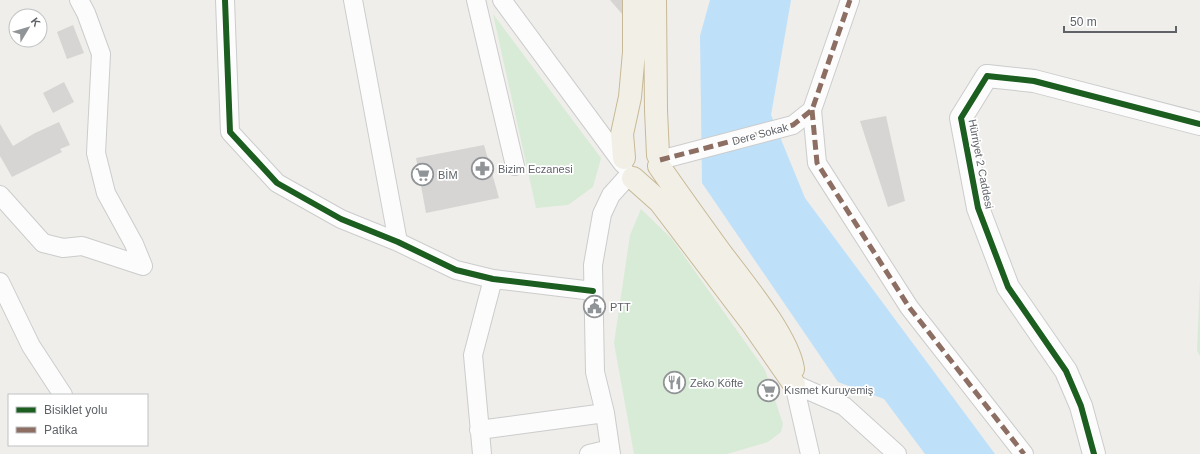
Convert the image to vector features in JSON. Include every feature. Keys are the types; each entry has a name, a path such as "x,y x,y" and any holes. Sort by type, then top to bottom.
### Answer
{"highway":[{"path":"634,0 634,52 630,97 622,134 627,169 638,180 649,179 658,171 655,0"},
{"path":"627,169 629,149 640,144 651,146 689,210 751,293 784,343 793,367 794,384"},
{"path":"627,169 660,202 746,316 794,384"}],"street":[{"path":"0,195 43,243 63,248 82,246 143,266 134,244 106,193 96,153 101,54 86,13 79,0"},
{"path":"226,0 230,132 278,183 341,219 398,242 456,270 493,279 593,291"},
{"path":"353,0 398,242"},
{"path":"476,0 515,166"},
{"path":"502,0 627,169 611,195 602,214 593,265 595,372 605,413 610,452 589,454"},
{"path":"850,0 812,110 817,163 909,307 1024,454"},
{"name":"Hürriyet 2 Caddesi","path":"1094,454 1081,406 1066,371 1008,287 978,208 961,118 987,76 1034,81 1200,124"},
{"name":"Dere Sokak","path":"659,160 793,125 812,110"},
{"path":"482,454 472,355 493,279"},
{"path":"0,282 31,346 63,394"},
{"path":"794,384 805,453"},
{"path":"794,384 844,406 897,454"},
{"path":"479,430 605,413"}],"green space":[{"path":"493,14 601,158 593,187 568,205 536,208"},
{"path":"641,209 672,239 765,370 783,424 781,432 768,442 727,454 634,454 614,343 630,235"},
{"path":"1200,280 1200,356 1197,351"}],"water":[{"path":"710,0 791,0 771,115 805,198 995,454 925,454 884,399 838,382 702,183 700,36"}],"building":[{"path":"610,0 622,0 622,14"},
{"path":"73,25 84,53 67,59 57,32"},
{"path":"64,82 74,102 53,113 43,93"},
{"path":"886,116 905,201 888,207 860,121"},
{"path":"59,122 70,145 60,149 62,152 12,177 0,156 0,124 13,146 35,133"},
{"path":"484,145 499,198 426,213 416,158"}],"marked path":[{"path":"660,160 793,125 812,110 850,0"},
{"path":"812,110 817,163 909,307 1024,454"}],"cycle path":[{"path":"225,0 230,132 277,183 341,219 398,242 456,270 493,279 593,291"},
{"path":"1094,454 1081,406 1066,371 1008,287 978,208 961,118 987,76 1034,81 1200,124"}],"place":[{"name":"Bizim Eczanesi","path":"482,169"},
{"name":"BİM","path":"423,175"},
{"name":"PTT","path":"595,307"},
{"name":"Zeko Köfte","path":"675,383"},
{"name":"Kısmet Kuruyemiş","path":"768,390"}]}
